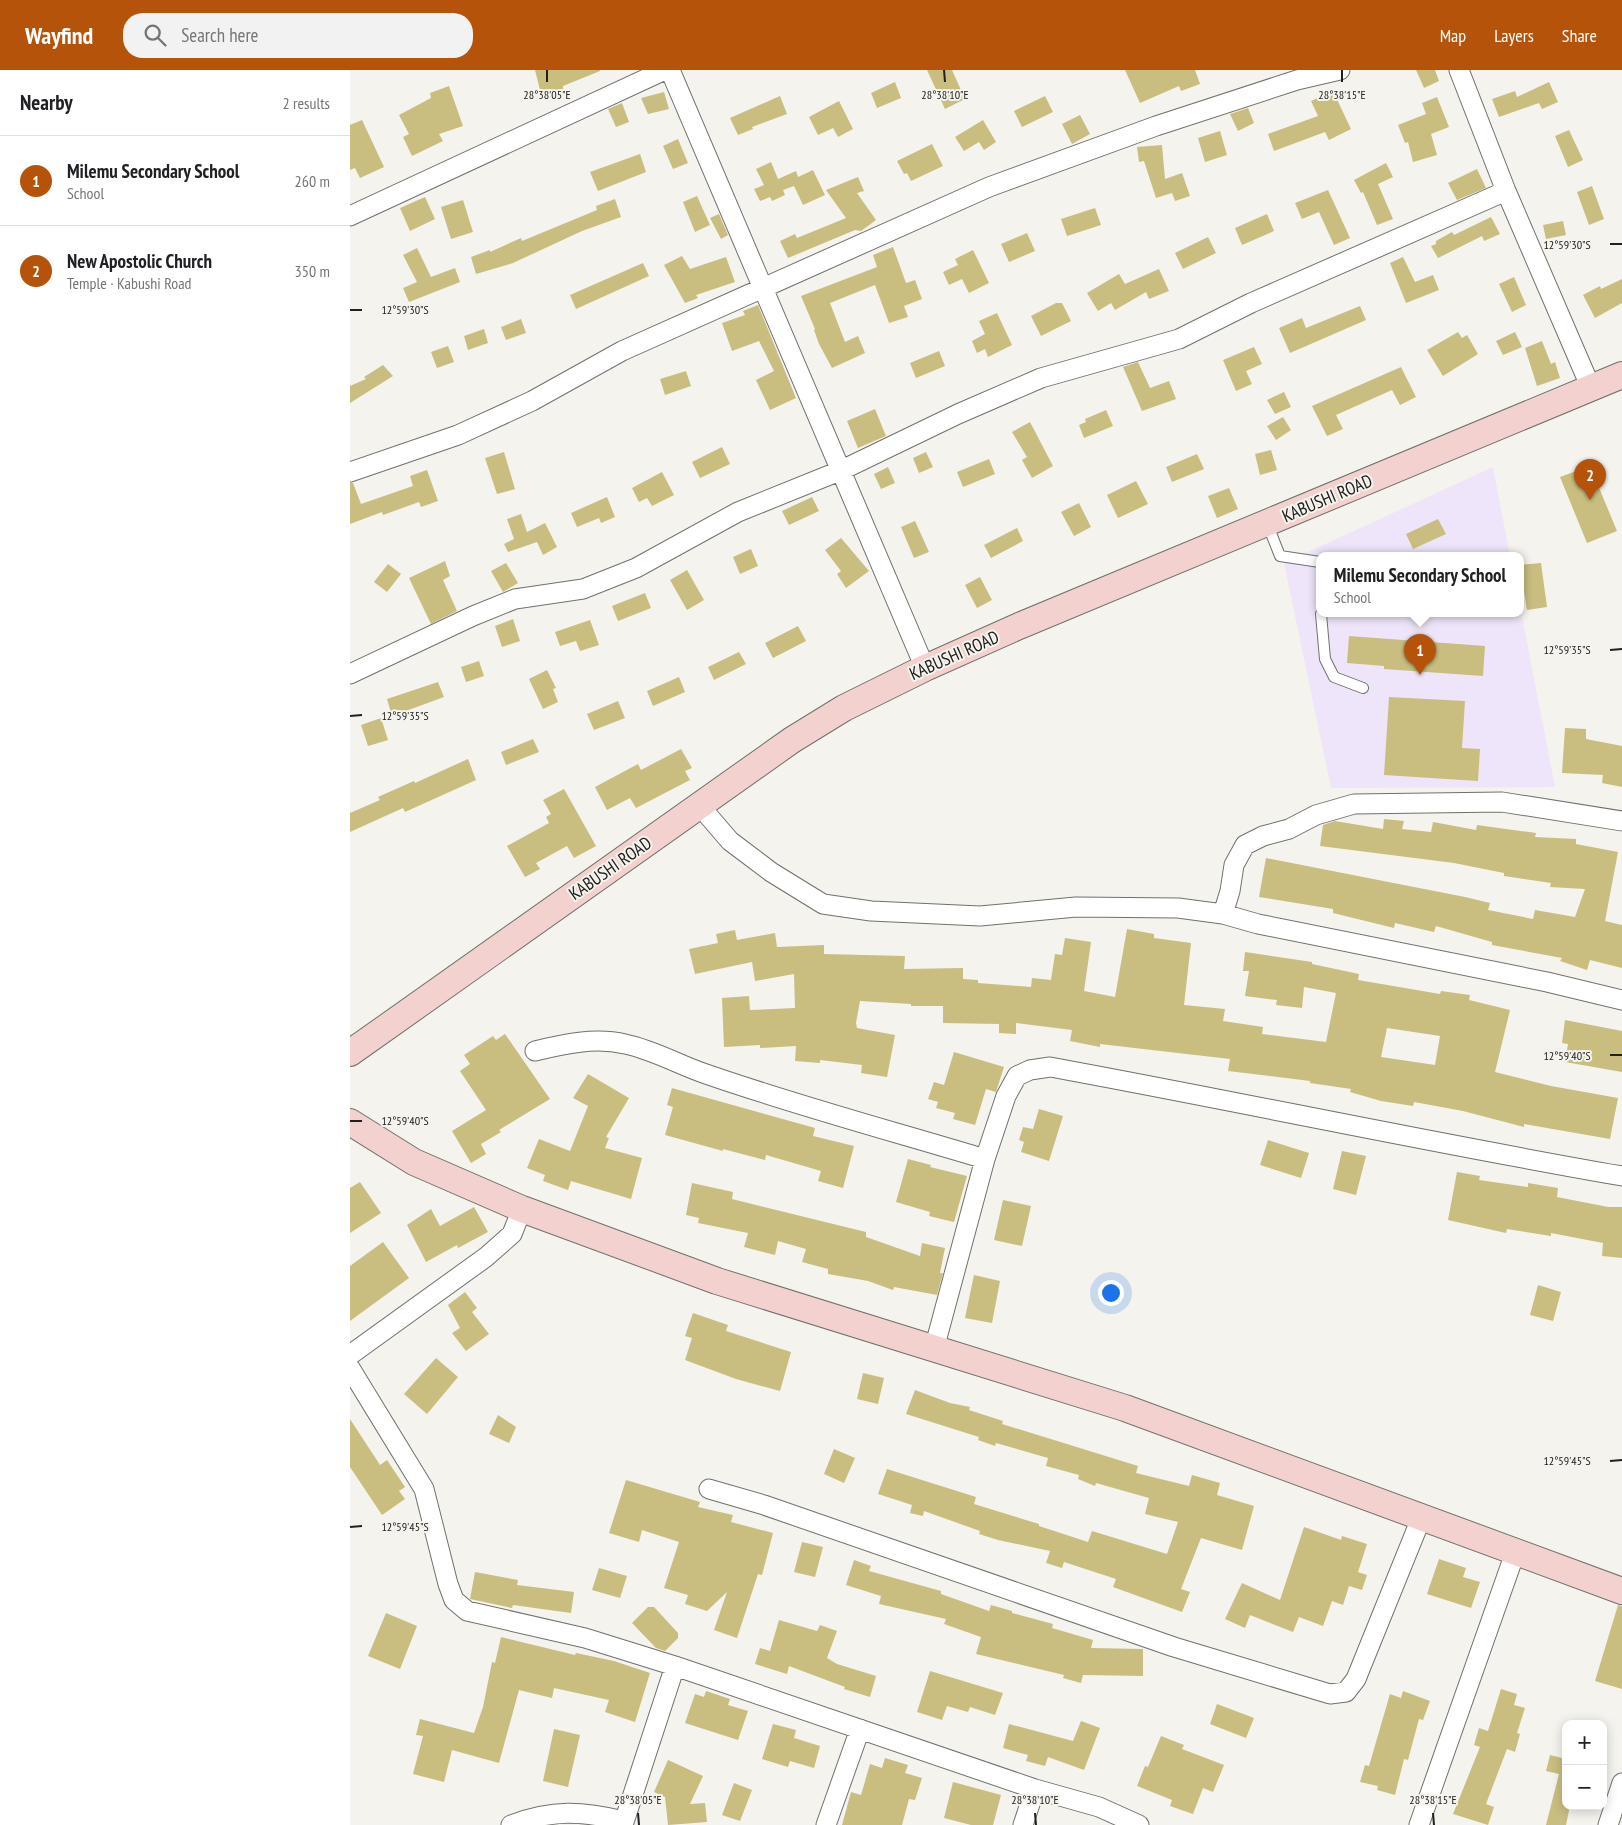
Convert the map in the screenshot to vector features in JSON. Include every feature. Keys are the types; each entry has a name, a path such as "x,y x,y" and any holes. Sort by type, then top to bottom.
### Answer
{"main road":[{"name":"KABUSHI ROAD","path":"350,1053 700,804 792,740 844,708 924,668 1018,626 1622,375"},
{"path":"350,1122 414,1162 522,1210 717,1281 1125,1408 1622,1591"}],"street":[{"path":"350,216 665,70"},
{"path":"670,70 842,470 924,668"},
{"path":"350,472 458,435 532,400 622,351 989,187 1156,126 1297,80 1340,70"},
{"path":"1459,70 1506,191 1591,388"},
{"path":"350,674 473,616 515,599 583,589 636,568 738,512 842,470 958,414 1041,378 1179,339 1251,303 1506,191"},
{"path":"1222,914 1230,891 1234,865 1245,846 1263,836 1289,828 1316,815 1354,804 1502,802 1622,821"},
{"path":"700,804 730,841 771,872 823,904 871,912 980,916 1076,907 1178,908 1222,914 1267,926 1547,982 1622,1000"},
{"path":"535,1051 567,1044 597,1041 624,1043 651,1051 705,1074 985,1159"},
{"path":"934,1349 985,1159 1006,1096 1017,1076 1030,1070 1050,1067 1201,1095 1294,1116 1458,1148 1622,1176"},
{"path":"350,1356 486,1257 512,1234 522,1210"},
{"path":"350,1368 424,1489 448,1584 454,1600 467,1611 585,1638 675,1666 1035,1789 1099,1807 1139,1825"},
{"path":"709,1489 764,1504 1174,1647 1330,1694 1346,1692 1356,1679 1422,1516"},
{"path":"1419,1825 1515,1553"},
{"path":"511,1825 557,1812 596,1814 624,1823 675,1666"},
{"path":"826,1825 860,1729"},
{"path":"1608,1825 1622,1783"},
{"path":"1023,1825 1035,1789"}],"lane":[{"path":"1267,523 1280,556 1316,561"},
{"path":"1322,617 1325,659 1334,677 1363,688"}],"shaded area":[{"path":"1493,467 1509,552 1316,552 1316,617 1522,617 1555,787 1331,788 1284,563"}],"building":[{"path":"535,70 600,71 563,86 563,89 541,94"},
{"path":"927,70 952,70 965,99 945,109"},
{"path":"1125,70 1195,70 1200,84 1181,91 1179,86 1140,103"},
{"path":"1416,70 1435,70 1439,81 1424,88"},
{"path":"895,82 901,98 877,108 871,93"},
{"path":"1549,82 1558,102 1542,109 1539,103 1499,117 1492,99 1515,91 1517,97"},
{"path":"449,86 463,126 439,134 443,141 412,156 403,137 409,134 399,115 431,98 430,93"},
{"path":"1333,91 1351,129 1329,140 1325,132 1274,151 1268,134 1318,116 1311,101"},
{"path":"664,92 669,109 648,114 641,98"},
{"path":"780,96 787,114 752,127 753,129 738,135 730,118"},
{"path":"1045,96 1053,112 1022,127 1014,111"},
{"path":"1437,97 1449,127 1431,134 1437,155 1413,162 1408,142 1405,143 1398,125 1426,114 1422,103"},
{"path":"839,101 853,129 838,137 833,128 818,135 809,117"},
{"path":"622,103 629,122 616,127 608,109"},
{"path":"1248,108 1254,123 1238,131 1230,114"},
{"path":"1080,115 1090,134 1072,144 1062,124"},
{"path":"362,120 384,167 360,178 355,168 350,170 350,125"},
{"path":"983,120 996,142 984,150 979,142 964,151 955,137"},
{"path":"1569,130 1583,160 1568,167 1555,136"},
{"path":"1220,131 1227,155 1205,162 1198,138"},
{"path":"678,139 688,163 673,169 663,146"},
{"path":"932,144 943,166 911,181 907,173 904,174 897,161"},
{"path":"1162,145 1165,179 1182,173 1190,196 1175,201 1172,193 1156,198 1144,161 1139,162 1137,147"},
{"path":"640,154 646,172 598,191 590,172"},
{"path":"771,162 778,179 796,171 798,177 813,170 825,195 803,205 794,186 783,190 785,195 772,201 770,197 760,201 754,189 764,185 756,169"},
{"path":"1386,163 1393,177 1378,184 1393,219 1377,225 1363,192 1361,193 1354,180"},
{"path":"1477,169 1486,188 1457,200 1448,183"},
{"path":"858,177 864,191 857,193 876,220 861,231 855,230 788,258 780,241 795,234 797,238 846,218 826,190"},
{"path":"1592,186 1604,219 1589,225 1577,192"},
{"path":"1328,190 1350,238 1334,245 1319,212 1302,219 1295,203"},
{"path":"697,196 710,225 695,232 683,202"},
{"path":"425,197 435,219 410,231 400,208"},
{"path":"615,199 621,217 582,231 513,263 476,274 471,257 490,250 490,252 521,238 522,241 597,210 596,206"},
{"path":"463,200 473,232 451,239 441,207"},
{"path":"1095,208 1101,225 1067,236 1061,219"},
{"path":"719,214 728,235 721,239 710,218"},
{"path":"1267,214 1274,231 1242,245 1235,228"},
{"path":"1491,217 1500,234 1484,241 1482,236 1438,258 1431,246 1436,244 1436,241 1452,232 1454,235"},
{"path":"1563,221 1566,235 1546,239 1543,225"},
{"path":"1027,233 1035,251 1009,262 1001,244"},
{"path":"1208,237 1216,253 1183,269 1175,253"},
{"path":"893,247 906,283 915,280 922,299 904,306 908,317 889,323 875,285 830,303 845,342 858,336 865,353 832,368 819,344 815,329 801,296 877,267 873,255"},
{"path":"417,248 431,277 455,268 460,282 409,302 403,288 417,282 403,255"},
{"path":"973,250 989,283 969,293 962,279 949,285 943,272 958,265 955,259"},
{"path":"682,256 690,269 726,257 735,282 696,295 698,298 685,303 664,265"},
{"path":"1403,257 1415,282 1433,275 1439,290 1406,303 1390,263"},
{"path":"643,263 649,276 576,309 570,295"},
{"path":"1159,269 1169,291 1149,299 1146,292 1115,310 1111,303 1098,311 1087,293 1119,274 1125,284"},
{"path":"1514,277 1526,305 1512,312 1499,284"},
{"path":"1622,279 1622,303 1595,318 1583,295 1600,286 1601,289"},
{"path":"1056,303 1062,303 1071,321 1041,336 1031,316"},
{"path":"758,305 796,398 770,410 756,380 774,371 759,341 732,351 722,323 745,315 743,311"},
{"path":"1360,306 1366,320 1290,353 1279,328 1302,318 1306,328"},
{"path":"997,313 1012,345 988,357 985,349 977,353 972,341 985,334 979,321"},
{"path":"521,319 526,333 506,340 501,327"},
{"path":"484,329 488,343 468,350 464,336"},
{"path":"1458,332 1462,338 1467,335 1478,354 1443,376 1427,350"},
{"path":"1515,332 1522,347 1503,355 1496,341"},
{"path":"1542,341 1551,364 1555,362 1560,378 1537,386 1525,348"},
{"path":"448,346 454,362 437,368 431,352"},
{"path":"1254,347 1262,364 1246,371 1252,384 1236,391 1223,360"},
{"path":"939,351 945,366 916,378 910,363"},
{"path":"1138,362 1150,388 1169,381 1176,399 1142,411 1123,367"},
{"path":"383,365 393,376 350,403 350,386 366,379 364,377"},
{"path":"1401,367 1416,397 1400,405 1392,390 1336,415 1343,429 1327,436 1312,406"},
{"path":"686,371 691,386 665,395 660,379"},
{"path":"1284,392 1291,407 1275,414 1267,400"},
{"path":"875,409 886,436 858,448 847,421"},
{"path":"1106,410 1113,426 1084,438 1079,425 1086,422 1085,419"},
{"path":"1283,417 1291,430 1276,440 1267,426"},
{"path":"1030,422 1053,466 1032,478 1022,460 1027,457 1012,432"},
{"path":"722,447 730,464 700,478 692,462"},
{"path":"1271,450 1277,470 1260,475 1255,454"},
{"path":"504,452 515,489 497,494 485,458"},
{"path":"926,452 933,467 919,473 913,458"},
{"path":"1197,454 1204,469 1172,482 1166,467"},
{"path":"989,459 995,474 963,487 957,472"},
{"path":"1590,466 1617,531 1587,543 1560,477"},
{"path":"888,467 895,483 881,489 874,474"},
{"path":"427,470 438,501 421,507 419,502 383,515 382,512 350,524 350,483 353,483 361,504 413,486 410,476"},
{"path":"662,472 674,495 652,506 647,498 639,502 632,488"},
{"path":"1136,481 1148,504 1118,518 1107,495"},
{"path":"1229,488 1238,509 1217,518 1208,496"},
{"path":"607,497 615,517 601,523 599,518 577,527 571,513"},
{"path":"812,497 819,511 789,525 782,511"},
{"path":"1079,503 1091,527 1074,536 1061,512"},
{"path":"521,514 527,532 545,523 557,547 543,555 537,542 508,552 504,544 514,539 507,519"},
{"path":"1438,519 1446,534 1413,549 1406,534"},
{"path":"915,521 929,552 914,558 901,527"},
{"path":"1017,528 1023,541 991,558 984,545"},
{"path":"841,538 869,571 846,588 837,574 841,571 825,550"},
{"path":"751,549 758,566 740,574 733,557"},
{"path":"445,561 450,576 443,580 457,611 431,624 409,578"},
{"path":"506,563 518,583 503,592 491,571"},
{"path":"1541,563 1547,607 1527,610 1524,591 1524,565"},
{"path":"388,564 401,574 387,592 374,582"},
{"path":"687,570 704,600 687,610 670,580"},
{"path":"980,577 992,600 977,608 965,585"},
{"path":"645,593 651,608 618,621 612,606"},
{"path":"513,619 520,641 502,647 495,626"},
{"path":"590,620 599,645 580,651 576,641 560,646 555,632"},
{"path":"798,626 806,641 773,658 765,643"},
{"path":"1349,636 1485,646 1483,676 1384,669 1384,666 1347,663"},
{"path":"739,652 746,664 714,680 708,667"},
{"path":"479,661 484,676 466,682 461,667"},
{"path":"547,670 556,688 553,689 558,702 543,709 529,679"},
{"path":"679,677 685,692 653,706 647,691"},
{"path":"438,682 444,697 392,716 387,699"},
{"path":"1389,697 1465,701 1462,748 1480,749 1478,781 1384,775"},
{"path":"618,701 625,718 594,730 587,714"},
{"path":"381,718 388,740 368,746 361,725"},
{"path":"1565,728 1586,729 1586,739 1622,746 1622,787 1602,783 1603,775 1562,773"},
{"path":"533,739 539,752 506,765 501,752"},
{"path":"681,749 692,768 685,771 690,780 636,808 630,798 607,810 595,787 638,764 641,770"},
{"path":"468,759 476,780 405,812 403,808 350,832 350,813 380,800 378,797"},
{"path":"564,789 596,846 574,858 567,846 536,863 540,869 525,877 507,846 549,823 546,817 551,814 543,800"},
{"path":"1384,819 1404,821 1402,829 1431,832 1433,822 1476,830 1477,825 1536,833 1535,837 1576,839 1576,844 1618,852 1605,921 1622,925 1622,968 1590,960 1587,970 1560,961 1562,958 1492,945 1492,942 1436,926 1434,932 1395,923 1394,928 1333,913 1333,909 1259,897 1266,858 1465,897 1490,903 1488,910 1533,919 1535,910 1575,917 1585,889 1550,887 1551,883 1504,876 1504,873 1454,863 1320,846 1323,825 1335,821 1383,829"},
{"path":"1127,929 1154,934 1154,938 1191,943 1184,1005 1225,1009 1223,1021 1263,1027 1262,1034 1326,1042 1336,993 1304,987 1302,1008 1276,1005 1277,1000 1245,996 1249,971 1243,971 1245,952 1312,962 1312,964 1359,974 1358,980 1440,994 1441,991 1470,995 1469,1000 1510,1010 1495,1072 1551,1086 1618,1098 1610,1139 1524,1124 1524,1127 1463,1111 1414,1102 1413,1106 1381,1101 1350,1092 1351,1089 1310,1083 1310,1081 1228,1071 1230,1059 1100,1044 1100,1047 1070,1041 1072,1030 1016,1023 1016,1034 999,1033 999,1024 943,1023 943,1006 911,1006 911,1004 860,1001 856,1023 857,1028 895,1035 887,1077 861,1073 862,1065 820,1060 820,1063 795,1061 796,1046 724,1047 722,998 749,996 750,1010 795,1008 794,974 755,981 752,962 695,974 689,949 718,943 716,934 735,930 737,940 775,933 777,947 824,945 824,954 905,956 904,969 963,968 963,979 978,980 978,983 1031,987 1032,978 1051,980 1055,954 1062,955 1065,938 1091,942 1084,991 1115,997","holes":["1387,1028 1440,1036 1435,1065 1381,1057"]},
{"path":"1565,1020 1622,1031 1622,1072 1565,1062 1568,1044 1562,1043"},
{"path":"505,1034 550,1099 499,1130 501,1132 481,1144 486,1154 471,1163 452,1131 486,1110 460,1071 470,1064 464,1055 493,1036 496,1040"},
{"path":"954,1052 1004,1067 996,1092 986,1089 975,1125 953,1119 955,1113 936,1108 938,1102 928,1099 934,1082 944,1085"},
{"path":"588,1074 629,1098 606,1137 609,1138 605,1148 642,1158 631,1199 571,1181 568,1190 543,1181 545,1175 527,1168 539,1139 570,1151 588,1106 573,1098"},
{"path":"672,1088 815,1128 813,1136 854,1146 843,1188 818,1181 821,1171 766,1155 765,1160 665,1135 673,1107 667,1105"},
{"path":"1039,1109 1063,1116 1049,1161 1021,1152 1024,1142 1019,1140 1023,1127 1033,1129"},
{"path":"1268,1140 1309,1153 1301,1178 1260,1165"},
{"path":"1342,1151 1366,1156 1356,1195 1333,1189"},
{"path":"908,1159 931,1165 930,1167 967,1176 954,1222 929,1216 930,1212 896,1202"},
{"path":"1457,1172 1480,1176 1479,1180 1528,1187 1528,1183 1558,1188 1557,1197 1608,1207 1622,1207 1622,1258 1602,1256 1603,1243 1551,1233 1551,1236 1507,1229 1506,1233 1448,1220"},
{"path":"360,1182 381,1213 350,1233 350,1188"},
{"path":"692,1183 733,1192 732,1199 866,1232 866,1237 920,1256 922,1243 945,1248 940,1273 943,1273 937,1295 894,1287 893,1290 868,1281 828,1274 828,1269 802,1262 806,1249 778,1241 775,1255 744,1247 748,1233 698,1223 699,1218 686,1215"},
{"path":"1003,1200 1031,1206 1022,1246 994,1240"},
{"path":"474,1207 488,1232 458,1248 457,1245 426,1262 407,1225 431,1209 440,1226"},
{"path":"383,1242 409,1278 350,1321 350,1266"},
{"path":"974,1275 1000,1281 992,1323 965,1318"},
{"path":"1538,1285 1561,1292 1553,1321 1530,1315"},
{"path":"465,1292 477,1308 472,1312 489,1334 466,1351 452,1333 460,1328 448,1305"},
{"path":"693,1313 728,1325 726,1331 791,1352 780,1391 736,1379 685,1360 692,1338 685,1336"},
{"path":"436,1358 458,1377 427,1414 404,1394"},
{"path":"863,1373 884,1378 878,1404 857,1399"},
{"path":"915,1390 950,1403 970,1407 969,1410 1003,1421 1002,1424 1138,1466 1136,1473 1189,1486 1192,1475 1220,1483 1217,1495 1254,1506 1242,1550 1201,1538 1181,1589 1190,1592 1182,1612 1113,1587 1116,1579 1064,1562 1062,1568 1046,1563 1050,1551 979,1534 980,1531 924,1511 923,1516 910,1513 912,1505 878,1494 887,1469 976,1497 974,1504 1039,1524 1039,1526 1088,1542 1092,1531 1167,1554 1178,1522 1145,1514 1149,1498 1096,1483 1095,1486 1078,1479 1079,1475 1046,1466 1048,1458 996,1443 995,1446 978,1440 979,1437 906,1414"},
{"path":"498,1415 516,1427 509,1443 489,1434"},
{"path":"350,1419 380,1465 387,1460 405,1487 399,1491 405,1499 382,1515 350,1467"},
{"path":"834,1449 855,1458 844,1483 824,1474"},
{"path":"626,1480 700,1502 698,1507 733,1515 731,1522 773,1533 762,1575 758,1574 737,1638 714,1630 727,1592 707,1611 685,1604 688,1595 664,1588 679,1542 642,1530 639,1542 609,1533"},
{"path":"1304,1527 1341,1540 1342,1536 1367,1544 1358,1572 1367,1575 1362,1590 1349,1586 1343,1605 1332,1601 1323,1626 1299,1617 1293,1632 1250,1615 1245,1628 1225,1619 1242,1583 1280,1600"},
{"path":"802,1542 823,1547 815,1577 794,1572"},
{"path":"1439,1559 1466,1568 1463,1577 1480,1582 1471,1608 1427,1594"},
{"path":"854,1560 871,1566 869,1571 941,1591 941,1594 989,1611 991,1605 1053,1624 1052,1628 1093,1640 1091,1648 1143,1649 1143,1676 1083,1675 1081,1683 1063,1678 1064,1675 976,1654 981,1637 944,1624 946,1619 879,1604 881,1596 846,1585"},
{"path":"599,1568 627,1576 620,1598 592,1590"},
{"path":"475,1572 518,1580 517,1585 574,1592 571,1613 513,1605 512,1608 470,1599"},
{"path":"1618,1605 1622,1606 1622,1689 1595,1681"},
{"path":"648,1607 654,1607 678,1633 678,1638 665,1651 656,1648 632,1623"},
{"path":"386,1613 417,1626 400,1669 368,1656"},
{"path":"779,1620 817,1631 820,1625 837,1631 827,1658 837,1664 876,1676 870,1697 844,1689 845,1687 789,1666 787,1674 755,1664 760,1648 770,1651"},
{"path":"501,1637 575,1655 576,1653 614,1661 650,1673 635,1722 605,1712 609,1700 554,1688 552,1698 519,1690 499,1763 452,1750 444,1782 413,1774 423,1736 416,1735 420,1719 474,1733 483,1707 492,1662 495,1663"},
{"path":"930,1671 1003,1693 995,1715 970,1707 968,1712 947,1706 942,1720 917,1712"},
{"path":"1501,1689 1517,1694 1514,1705 1525,1708 1517,1733 1520,1734 1515,1752 1507,1749 1486,1804 1494,1807 1488,1825 1453,1814 1480,1747 1474,1745 1479,1728 1488,1731"},
{"path":"706,1691 730,1699 728,1705 748,1711 738,1740 685,1723 695,1694 704,1697"},
{"path":"1403,1691 1430,1701 1423,1720 1419,1719 1408,1760 1404,1759 1395,1795 1377,1790 1378,1786 1360,1782 1365,1765 1369,1766 1390,1694 1401,1698"},
{"path":"1217,1704 1254,1718 1246,1738 1210,1724"},
{"path":"1081,1721 1100,1728 1084,1770 1048,1757 1045,1766 1026,1761 1028,1755 1003,1748 1009,1724 1073,1741"},
{"path":"773,1724 796,1730 794,1738 820,1746 814,1768 790,1761 788,1767 762,1759"},
{"path":"554,1729 580,1735 568,1787 543,1781"},
{"path":"1161,1736 1184,1745 1182,1749 1224,1765 1213,1792 1203,1788 1193,1814 1170,1806 1172,1800 1137,1786 1145,1766 1148,1767"},
{"path":"1550,1755 1562,1758 1562,1810 1569,1810 1566,1825 1546,1825 1559,1774 1546,1771"},
{"path":"885,1758 908,1765 905,1773 922,1778 915,1800 909,1799 902,1825 842,1825 851,1792 861,1795 870,1764 882,1768"},
{"path":"668,1760 703,1776 690,1804 705,1803 707,1822 668,1825 665,1797 654,1792"},
{"path":"953,1782 1001,1795 993,1825 971,1825 944,1818"},
{"path":"734,1783 752,1790 740,1821 722,1815"}],"place":[{"name":"New Apostolic Church","path":"1590,500"},
{"name":"Milemu Secondary School","path":"1420,675"}]}
